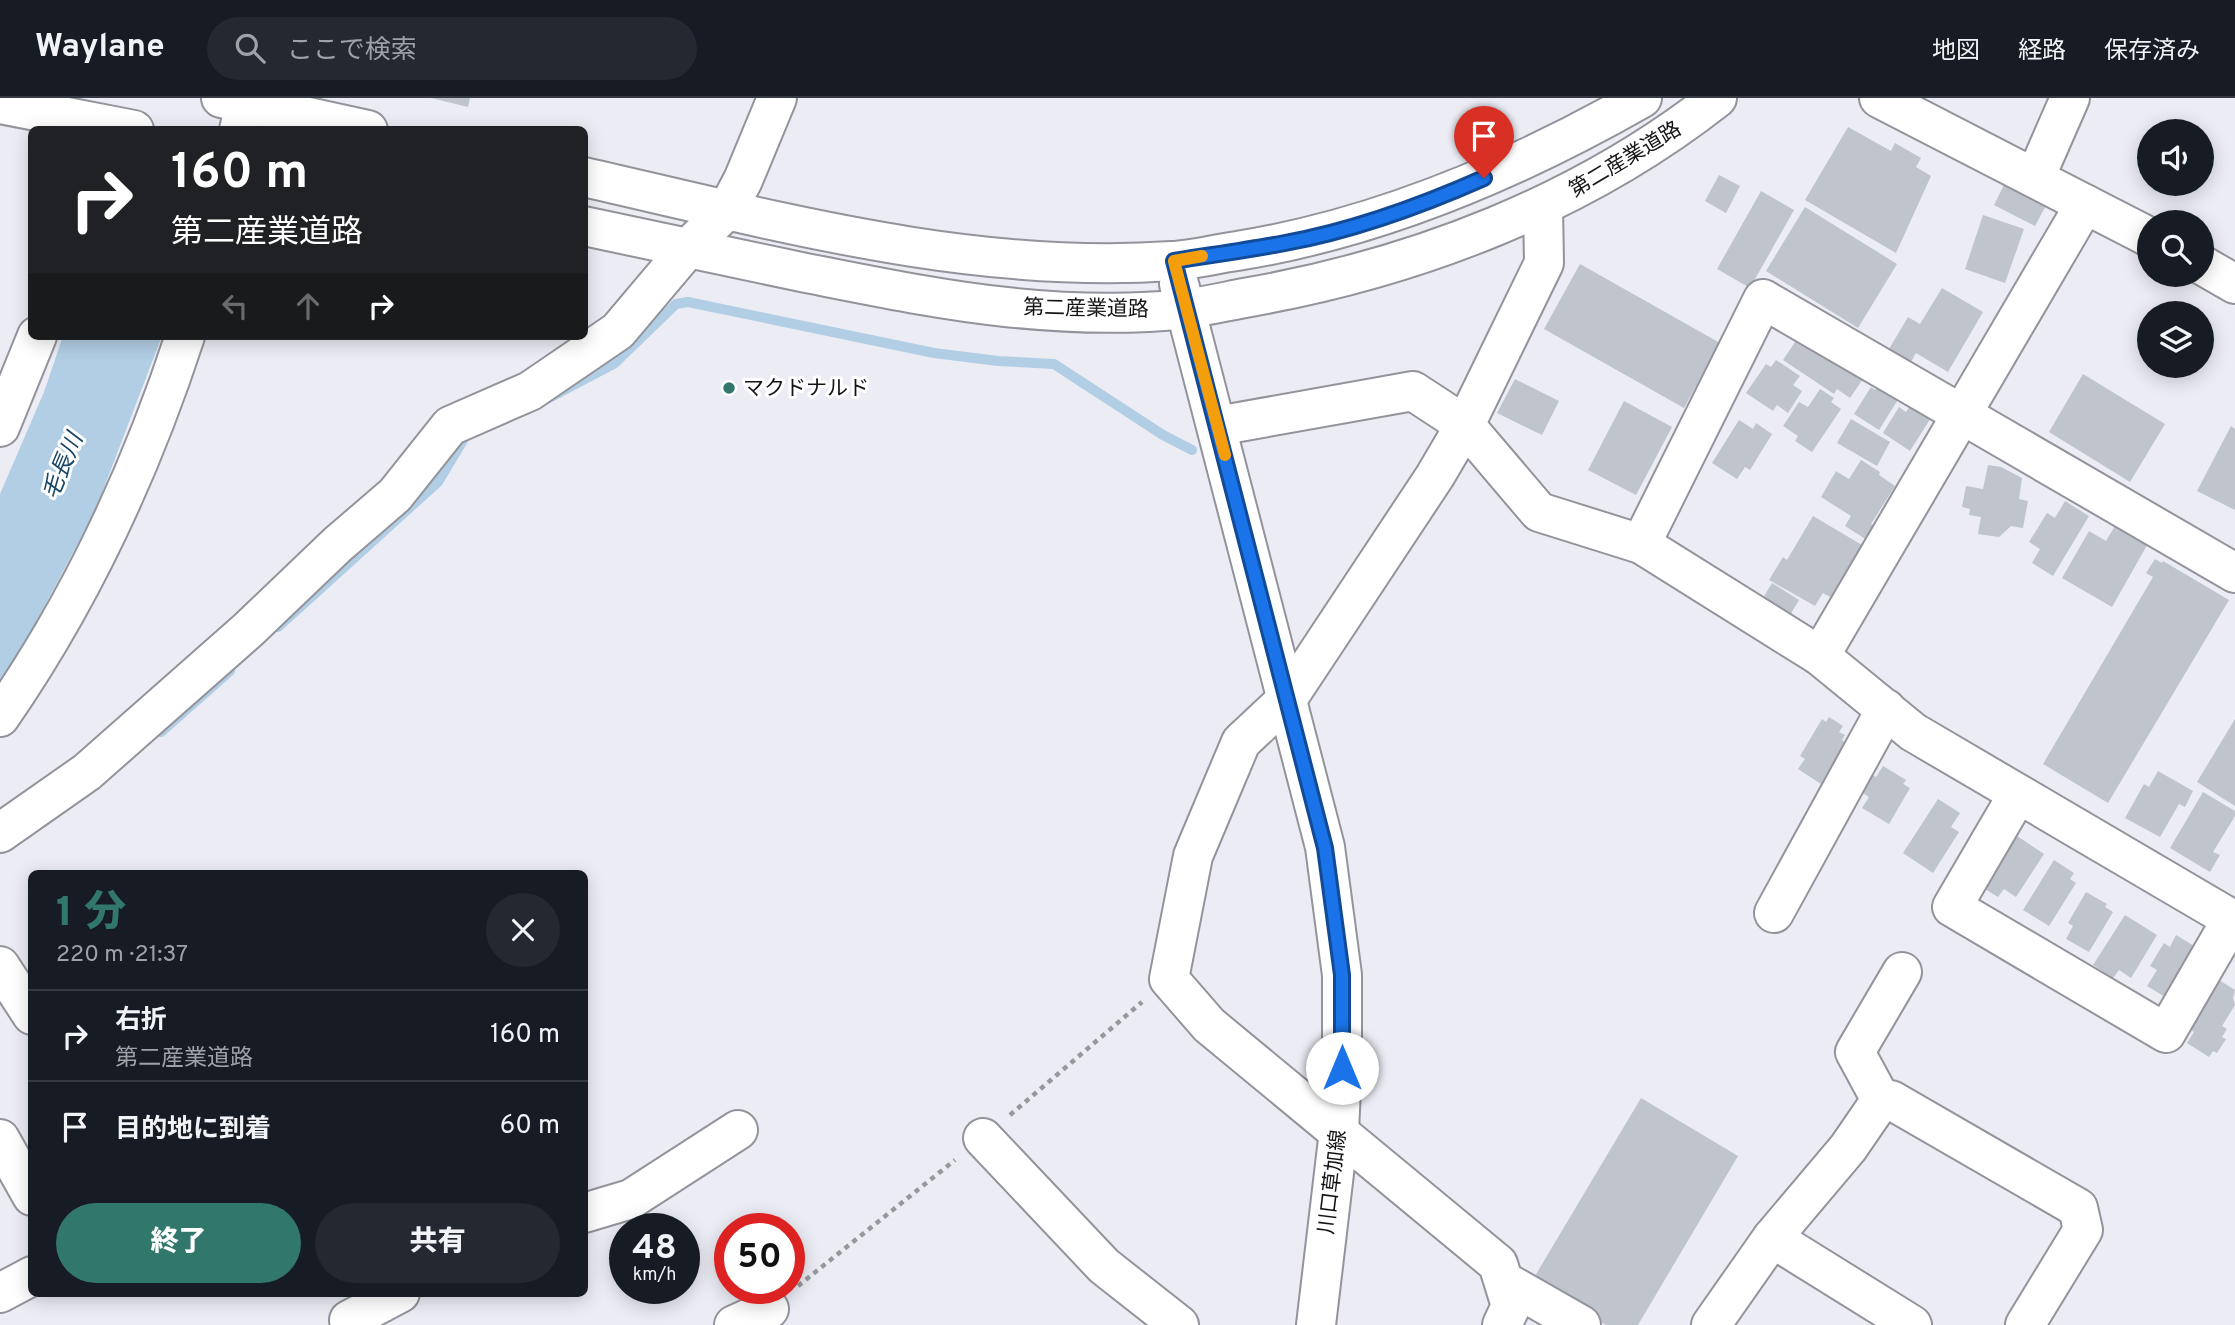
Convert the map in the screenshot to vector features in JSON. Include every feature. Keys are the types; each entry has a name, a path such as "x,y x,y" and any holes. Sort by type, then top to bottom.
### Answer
{"street":[{"path":"0,833 87,772 248,630 338,544 395,495 450,426 530,391 618,331 688,248 727,210 743,180 777,98"},
{"name":"第二産業道路","path":"588,178 727,210 914,248 1093,263 1174,261 1288,243 1369,221 1462,187 1529,158 1642,98"},
{"name":"第二産業道路","path":"588,227 902,292 1007,307 1093,312 1185,309 1298,289 1399,262 1543,207 1679,128 1717,98"},
{"path":"1879,98 2137,231"},
{"path":"2035,178 2070,98"},
{"path":"0,104 86,117 119,126"},
{"path":"236,106 346,126"},
{"path":"1820,656 2085,204"},
{"path":"1502,1325 1511,1306 1498,1264 1209,1025 1170,979 1193,856 1241,742 1288,698 1465,425 1544,263 1543,207"},
{"name":"川口草加線","path":"1174,261 1325,848 1342,975 1339,1131 1316,1325"},
{"path":"1640,544 1763,299 2235,573"},
{"path":"0,427 35,340"},
{"path":"0,717 32,670 83,581 123,501 185,340"},
{"path":"1217,426 1413,391 1465,425 1539,512 1640,544 1820,656 1913,732 2233,920 2166,1033 1952,907 2018,794"},
{"path":"1774,913 1886,709"},
{"path":"0,965 28,1009"},
{"path":"1881,1100 1855,1052 1902,972"},
{"path":"1711,1325 1772,1238 1848,1148 1881,1100"},
{"path":"1881,1100 1891,1100 2078,1208 2083,1230 2025,1325"},
{"path":"588,1212 631,1199 738,1130"},
{"path":"983,1138 1104,1266 1179,1325"},
{"path":"0,1139 28,1189"},
{"path":"1772,1238 1912,1325"},
{"path":"0,1293 28,1278"},
{"path":"1504,1281 1581,1325"},
{"path":"345,1313 389,1297"},
{"path":"734,1325 769,1309"},
{"path":"0,1318 4,1325"}],"water":[{"name":"毛長川","path":"62,340 160,340 95,511 26,641 0,681 0,494 44,392"}],"pier":[{"path":"118,98 216,98 210,126 112,126"}],"building":[{"path":"431,98 470,98 468,107"},
{"path":"1848,127 1891,151 1895,143 1921,158 1916,167 1931,176 1896,253 1805,200"},
{"path":"1719,175 1740,186 1726,213 1705,201"},
{"path":"2007,179 2051,196 2035,226 1994,205"},
{"path":"1761,191 1794,210 1750,288 1717,269"},
{"path":"1805,207 1897,264 1858,328 1766,271"},
{"path":"1983,215 2024,229 2005,283 1965,269"},
{"path":"1580,264 1720,343 1684,408 1544,329"},
{"path":"1942,288 1983,312 1948,372 1916,353 1911,362 1889,349 1908,317 1920,324"},
{"path":"1803,330 1867,373 1850,398 1837,389 1834,394 1783,360"},
{"path":"1776,360 1800,376 1793,385 1802,391 1788,413 1777,405 1773,411 1746,393 1766,364 1771,367"},
{"path":"2083,374 2165,424 2130,482 2049,432"},
{"path":"1884,377 1904,390 1879,430 1854,414 1871,387 1875,390"},
{"path":"1515,379 1559,401 1542,435 1497,413"},
{"path":"1820,389 1834,398 1831,402 1841,409 1812,452 1795,441 1798,436 1783,426 1799,402 1808,407"},
{"path":"1914,400 1934,413 1910,451 1883,433 1899,407 1906,412"},
{"path":"1624,401 1672,427 1636,495 1588,470"},
{"path":"1851,419 1890,442 1877,466 1837,443"},
{"path":"1739,420 1753,429 1756,423 1772,434 1750,470 1745,467 1737,479 1712,463"},
{"path":"2231,426 2235,429 2235,510 2197,491"},
{"path":"1861,460 1895,486 1871,524 1875,526 1867,540 1845,526 1851,516 1821,497 1836,471 1849,479"},
{"path":"1988,465 2001,467 2022,478 2019,499 2028,501 2023,528 2011,526 1999,537 1978,534 1981,517 1969,515 1970,509 1962,507 1966,486 1983,489"},
{"path":"2065,501 2089,516 2053,576 2032,563 2040,549 2029,542 2047,513 2055,518"},
{"path":"1813,516 1862,545 1832,598 1823,593 1815,606 1769,580 1783,557 1787,560"},
{"path":"2118,521 2150,540 2112,607 2062,578 2089,531 2106,541"},
{"path":"2155,559 2162,563 2163,561 2229,600 2108,803 2043,764 2153,577 2146,573"},
{"path":"1772,583 1799,600 1790,615 1763,598"},
{"path":"1829,717 1843,726 1839,732 1845,735 1842,740 1846,743 1821,784 1798,769 1805,759 1800,756 1822,719 1826,722"},
{"path":"2235,719 2235,806 2197,782"},
{"path":"1883,766 1906,780 1903,784 1910,788 1889,824 1862,808 1869,797 1861,792 1871,774 1876,777"},
{"path":"2158,771 2193,791 2185,807 2179,804 2160,837 2125,818 2144,784 2149,787"},
{"path":"2203,792 2235,811 2235,816 2213,852 2220,855 2210,872 2170,848"},
{"path":"1938,799 1960,813 1951,827 1959,832 1933,873 1903,853"},
{"path":"2014,834 2044,854 2016,897 2004,889 1998,897 1980,886"},
{"path":"2054,860 2074,873 2070,879 2076,883 2049,926 2023,910"},
{"path":"2086,892 2107,904 2105,907 2113,912 2089,952 2066,939 2073,926 2068,923"},
{"path":"2125,915 2157,935 2131,978 2119,970 2113,978 2093,965"},
{"path":"2176,935 2196,947 2172,1001 2147,986 2157,970 2150,966 2164,943 2170,947"},
{"path":"2219,980 2235,990 2235,1005 2222,1026 2227,1029 2222,1037 2226,1039 2217,1053 2213,1051 2209,1057 2187,1043 2194,1032 2190,1029"},
{"path":"1641,1098 1738,1156 1638,1325 1606,1325 1532,1281"}],"waterway":[{"path":"547,399 615,363 676,304 688,302 934,353 998,361 1054,364 1163,435 1192,450"},
{"path":"278,627 438,482 468,432"},
{"path":"161,732 230,671"}],"slow traffic":[{"path":"1202,256 1174,261 1225,455"}],"place":[{"name":"マクドナルド","path":"729,388"}],"route":[{"path":"1342,1068 1342,975 1325,848 1174,261 1288,243 1369,221 1484,178"}]}
